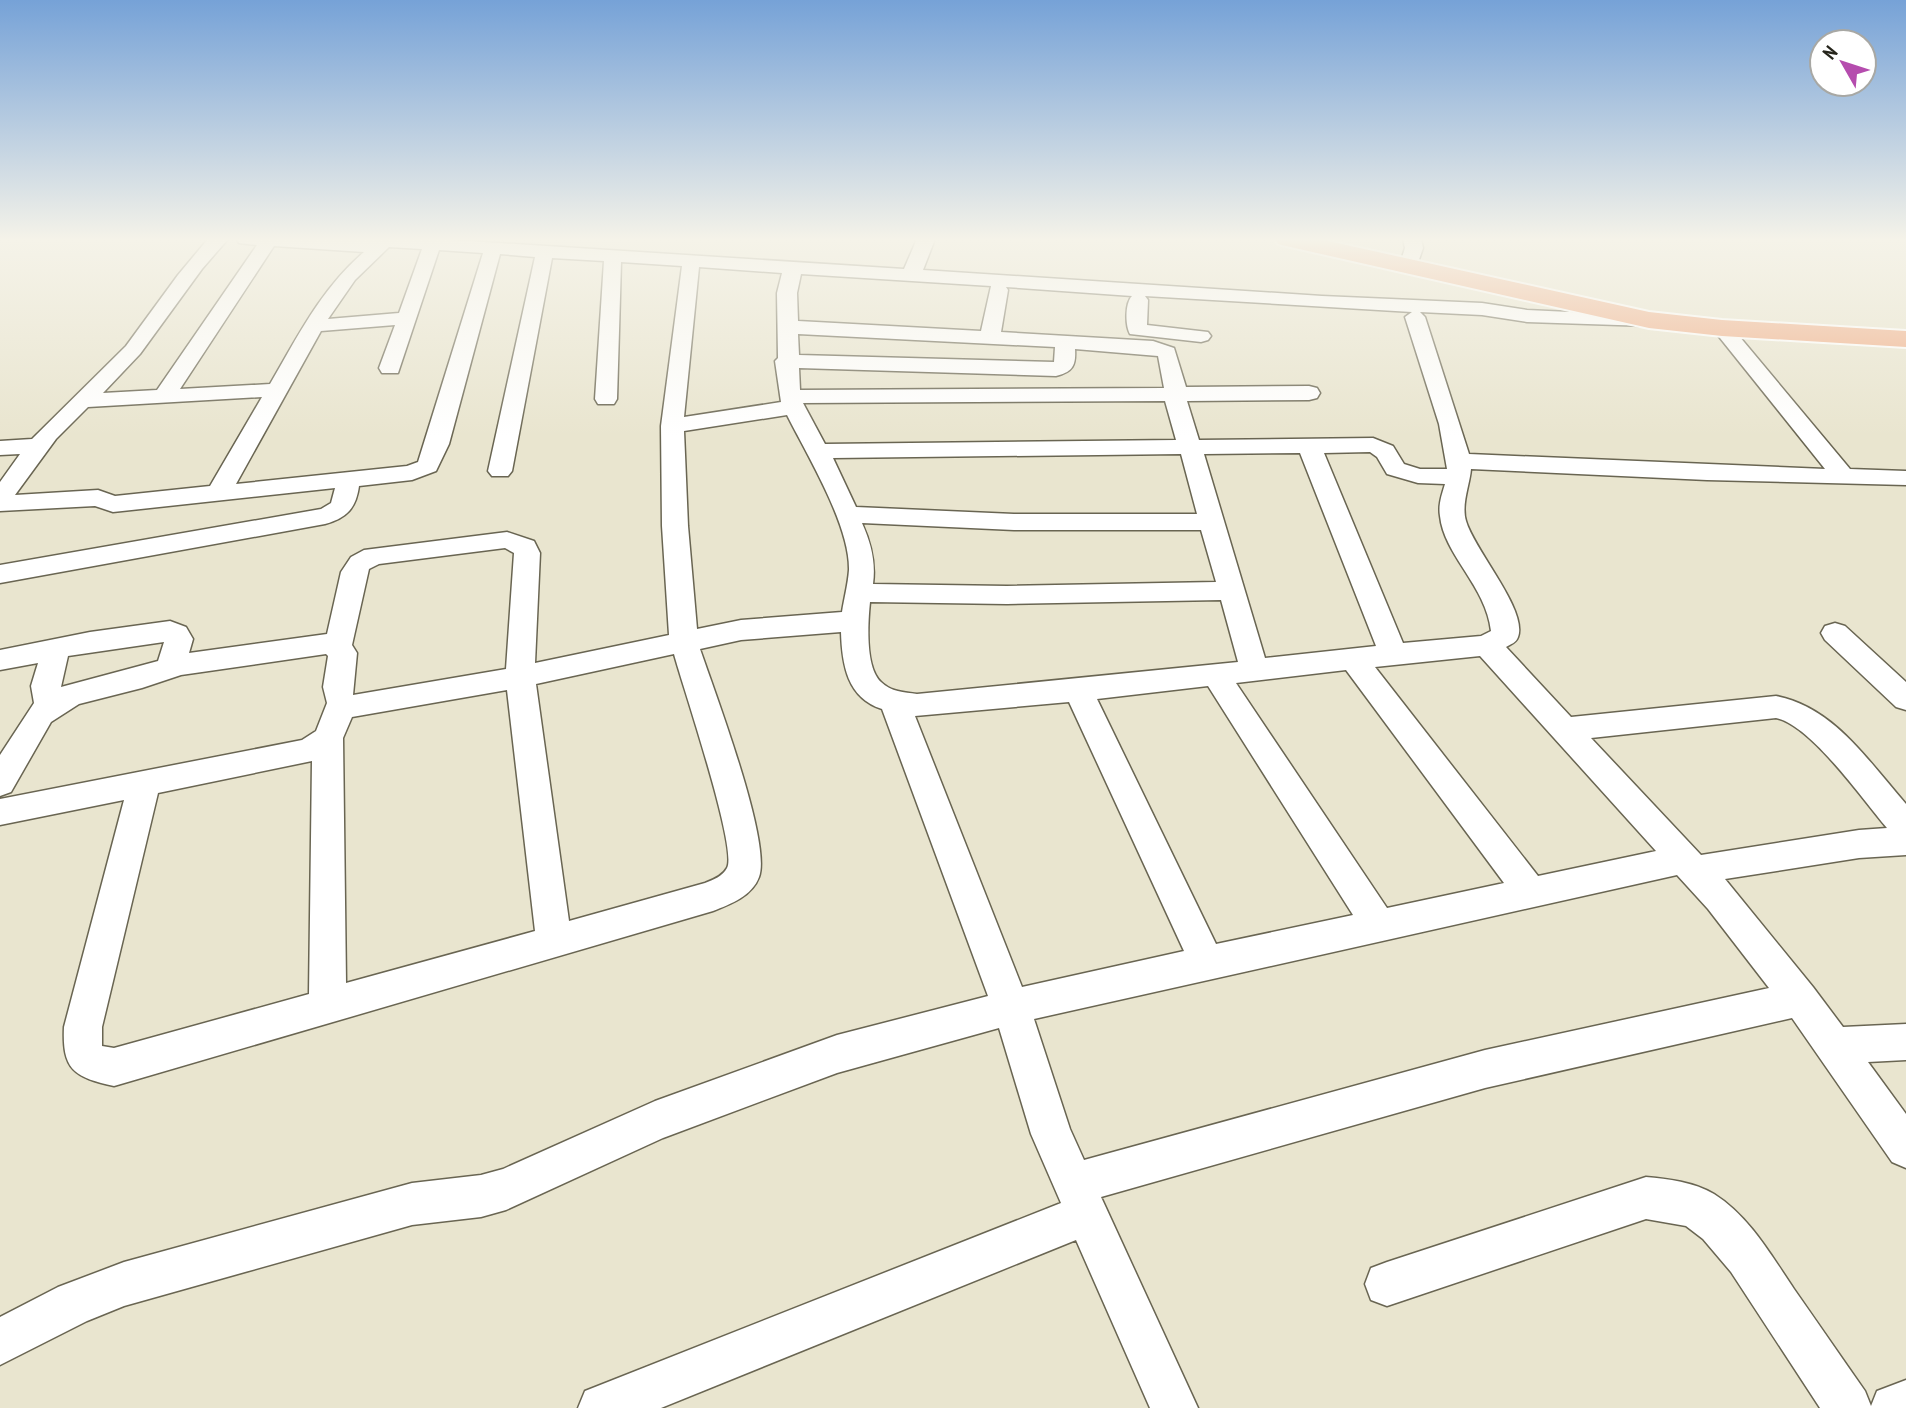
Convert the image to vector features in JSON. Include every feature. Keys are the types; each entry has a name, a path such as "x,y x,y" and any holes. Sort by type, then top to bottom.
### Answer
{"main road":[{"path":"1579,305 1649,320 1722,328 1906,339"}],"street":[{"path":"0,501 39,446 131,353 168,305"},
{"path":"164,396 226,305"},
{"path":"217,495 313,326 328,305"},
{"path":"390,368 412,305"},
{"path":"0,501 98,498 113,504 412,473 428,466 437,444 477,305"},
{"path":"500,471 534,305"},
{"path":"606,399 610,305"},
{"path":"145,782 83,1027 82,1052 92,1062 114,1068 328,1004 713,896 731,887 743,875 746,861 741,826 684,642 674,526 672,426 686,305"},
{"path":"787,305 786,361 791,402 835,485 857,541 862,569 854,621 857,668 867,686 881,698 895,704 917,705 1079,692 1254,669 1487,645 1505,635 1505,626 1497,604 1454,523 1452,505 1460,469 1445,406 1423,348 1415,317"},
{"path":"990,337 995,305"},
{"path":"1138,305 1137,330 1201,336"},
{"path":"1215,305 1495,320 1527,316"},
{"path":"1383,305 1482,309 1527,316 1649,320"},
{"path":"313,326 408,318"},
{"path":"788,327 1065,341 1162,349 1170,357 1182,427 1190,446 1254,669"},
{"path":"1722,328 1843,477"},
{"path":"786,361 1056,370 1065,364 1065,341"},
{"path":"82,401 276,390"},
{"path":"672,426 791,402 1175,393 1308,393"},
{"path":"1309,444 1393,654"},
{"path":"817,451 1373,445 1382,447 1388,453 1395,469 1404,474 1460,469 1906,478"},
{"path":"0,448 39,446"},
{"path":"0,574 335,514 344,506 348,481"},
{"path":"846,514 1013,522 1212,522"},
{"path":"338,646 354,572 360,564 373,556 507,540 525,547 527,553 520,677 554,941"},
{"path":"860,593 1007,595 1232,591"},
{"path":"342,703 360,706 520,677 741,630 854,621"},
{"path":"0,660 56,648 170,631 179,639 172,663 176,665"},
{"path":"1835,633 1906,699"},
{"path":"0,783 40,714 48,706 69,696 154,676 176,665 323,643 338,646 343,653 338,691 342,703 328,737 328,1004"},
{"path":"1487,645 1690,865 1759,945 1906,1148"},
{"path":"48,706 46,686 56,648"},
{"path":"1353,658 1530,892"},
{"path":"1215,674 1379,925"},
{"path":"1079,692 1207,962"},
{"path":"895,704 1011,1007 1051,1133 1174,1408"},
{"path":"1565,729 1776,707 1792,710 1820,728 1906,827"},
{"path":"0,812 310,750 328,737"},
{"path":"0,1342 74,1303 124,1284 412,1204 481,1196 506,1189 654,1121 765,1079 836,1054 1011,1007 1530,892 1690,865 1906,841"},
{"path":"602,1408 1080,1199 1485,1069 1800,999"},
{"path":"1834,1046 1906,1042"},
{"path":"1387,1284 1646,1198 1670,1199 1697,1208 1718,1224 1746,1257 1847,1408"},
{"path":"1894,1408 1906,1404"}]}
